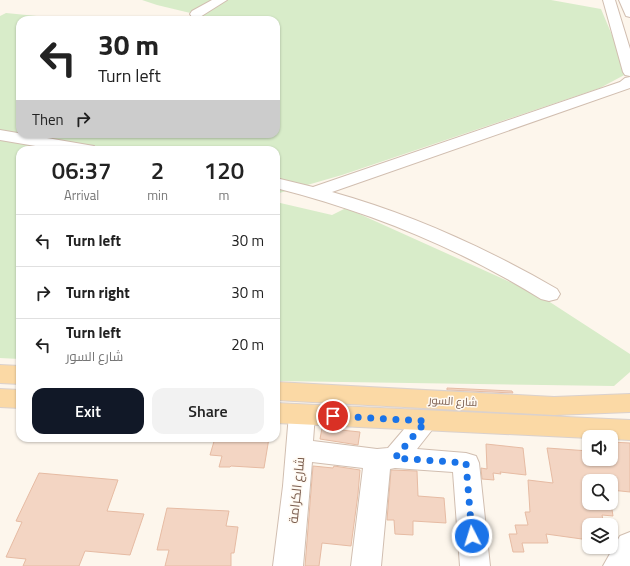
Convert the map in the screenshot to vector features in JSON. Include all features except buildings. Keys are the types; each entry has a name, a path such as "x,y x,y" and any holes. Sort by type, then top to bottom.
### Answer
{"main road":[{"path":"0,374 16,375"},
{"name":"شارع السور","path":"280,391 554,406 623,401"},
{"path":"0,398 16,399"},
{"name":"شارع السور","path":"289,413 630,430"}],"street":[{"path":"196,14 221,0"},
{"path":"609,0 630,72"},
{"path":"625,0 630,14"},
{"path":"315,192 630,82"},
{"path":"0,135 16,138"},
{"path":"18,138 65,146"},
{"path":"280,184 315,192 372,210 430,233 488,260 549,294"},
{"name":"شارع الكرامة","path":"288,566 300,450 289,413"},
{"path":"366,566 386,458 426,421"},
{"path":"300,450 386,458 466,463 475,566"},
{"path":"618,566 630,545"}],"green space":[{"path":"142,0 551,0 601,9 628,73 600,88 342,175 280,193 280,146 16,146 16,359 0,358 0,16 6,13 37,16 16,16 16,138 280,138 280,16 203,16"},
{"path":"280,203 332,215 346,208 539,295 630,354 630,372 614,386 280,381"}],"route":[{"path":"333,416 426,421 395,458 466,463 472,536"}]}
